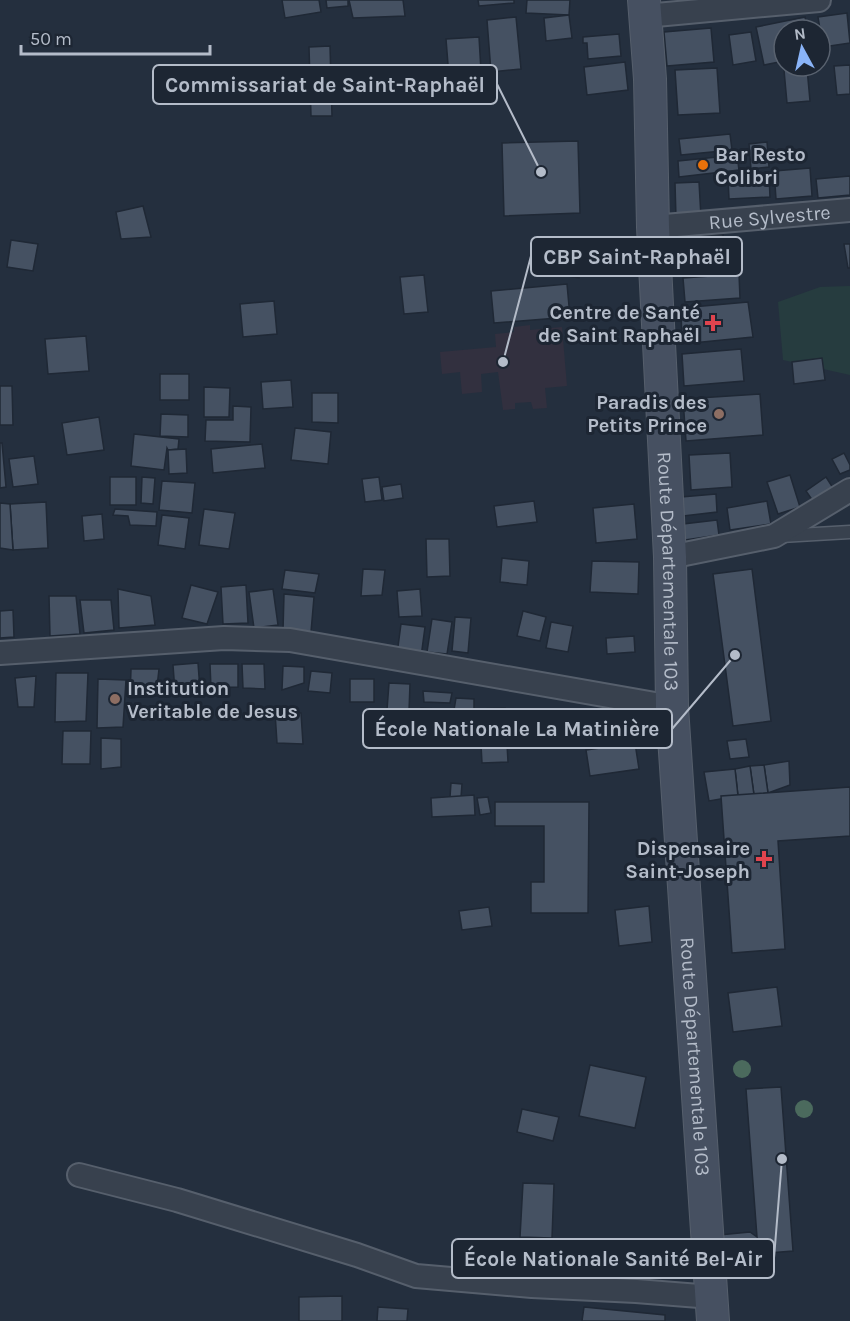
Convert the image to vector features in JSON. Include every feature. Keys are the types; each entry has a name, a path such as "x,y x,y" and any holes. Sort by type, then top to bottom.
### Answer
{"main road":[{"name":"Route Départementale 103","path":"644,8 650,79 653,227 670,557 672,707 712,1309"}],"street":[{"path":"644,8 819,0"},
{"name":"Rue Sylvestre","path":"653,227 850,210"},
{"path":"670,557 774,536 850,490"},
{"path":"0,652 224,638 290,640 672,707"},
{"path":"79,1175 177,1200 357,1255 416,1276 532,1286 636,1291 712,1309"}],"lane":[{"path":"774,536 850,532"}],"shaded area":[{"path":"530,325 530,330 562,327 567,386 545,388 547,408 533,409 531,402 515,403 515,409 503,410 498,372 481,374 482,392 462,394 460,372 442,374 440,352 496,347 495,334 514,332 514,327"}],"green space":[{"path":"850,286 850,375 783,360 778,302 820,287"}],"building":[{"path":"282,0 319,0 321,12 285,18"},
{"path":"326,0 348,0 348,6 327,8"},
{"path":"349,0 403,0 405,16 353,18"},
{"path":"478,0 514,0 514,3 479,6"},
{"path":"527,0 570,0 569,15 526,13"},
{"path":"847,13 850,43 832,46 832,18 818,17"},
{"path":"569,15 572,38 546,41 544,18"},
{"path":"516,17 521,69 491,72 487,20"},
{"path":"772,24 772,63 764,65 756,27"},
{"path":"711,28 714,62 667,66 664,32"},
{"path":"751,32 756,61 733,65 729,35"},
{"path":"619,34 621,56 588,59 587,43 583,43 583,37"},
{"path":"479,37 482,88 450,90 446,39"},
{"path":"330,46 332,116 311,116 309,47"},
{"path":"625,62 628,90 587,95 584,67"},
{"path":"850,65 850,94 837,95 834,66"},
{"path":"717,68 720,113 678,115 675,70"},
{"path":"785,78 808,78 810,101 787,103"},
{"path":"730,134 732,150 681,155 679,139"},
{"path":"578,141 580,213 504,216 502,143"},
{"path":"767,142 769,167 751,169 749,144"},
{"path":"737,155 739,170 679,177 678,161"},
{"path":"810,168 812,196 776,199 774,171"},
{"path":"769,176 770,197 729,199 728,179"},
{"path":"850,176 850,195 818,198 816,179"},
{"path":"699,182 701,217 676,218 675,183"},
{"path":"143,206 151,237 121,239 116,212"},
{"path":"678,235 723,235 723,268 678,269"},
{"path":"11,240 38,244 33,271 7,267"},
{"path":"844,244 850,244 850,268 848,268"},
{"path":"561,251 583,255 579,278 556,274"},
{"path":"613,252 617,273 592,276 590,257"},
{"path":"739,274 740,298 685,302 683,278"},
{"path":"424,275 428,312 404,314 400,277"},
{"path":"567,284 570,317 494,323 491,291"},
{"path":"274,301 277,334 243,337 240,304"},
{"path":"748,302 753,337 682,344 681,308"},
{"path":"86,336 89,371 48,374 45,339"},
{"path":"741,349 744,381 684,386 682,354"},
{"path":"822,358 825,380 794,384 792,362"},
{"path":"160,374 189,374 189,400 160,400"},
{"path":"291,380 293,407 263,409 261,382"},
{"path":"0,386 12,386 13,425 0,425"},
{"path":"204,387 230,388 229,417 204,417"},
{"path":"312,393 338,393 338,423 312,422"},
{"path":"760,394 763,435 686,441 683,399"},
{"path":"233,406 251,407 250,442 205,441 206,420 233,420"},
{"path":"161,414 188,415 188,437 160,436"},
{"path":"99,417 104,450 67,455 62,423"},
{"path":"295,428 331,432 328,464 291,460"},
{"path":"134,434 179,439 178,449 168,450 167,448 164,470 131,466"},
{"path":"0,443 2,443 6,487 0,488"},
{"path":"262,444 265,468 213,473 211,449"},
{"path":"186,449 187,473 169,474 168,450"},
{"path":"730,453 732,487 691,490 689,455"},
{"path":"844,453 850,470 840,474 832,459"},
{"path":"34,456 38,484 13,487 9,459"},
{"path":"790,475 800,507 778,514 767,482"},
{"path":"110,477 136,477 136,505 110,505"},
{"path":"142,477 155,478 153,504 141,503"},
{"path":"379,477 382,500 365,502 362,479"},
{"path":"826,477 835,491 815,504 806,491"},
{"path":"162,481 195,483 192,513 159,510"},
{"path":"401,484 403,498 384,501 382,487"},
{"path":"716,494 717,512 683,516 681,497"},
{"path":"534,501 537,522 497,527 494,506"},
{"path":"767,501 771,524 730,530 727,508"},
{"path":"46,502 48,548 13,550 10,504"},
{"path":"0,503 10,504 13,550 0,548"},
{"path":"634,504 637,539 596,543 593,508"},
{"path":"115,509 157,512 156,526 130,525 128,516 113,515"},
{"path":"204,509 235,513 229,549 199,545"},
{"path":"102,514 104,539 84,541 82,516"},
{"path":"162,515 189,518 185,549 158,545"},
{"path":"717,520 719,535 685,540 683,524"},
{"path":"426,539 449,539 450,576 427,577"},
{"path":"502,558 529,561 527,585 500,582"},
{"path":"592,561 639,562 638,594 590,592"},
{"path":"363,569 385,570 382,595 361,596"},
{"path":"752,569 771,721 733,726 713,574"},
{"path":"285,570 319,574 315,593 282,589"},
{"path":"191,585 218,592 207,624 182,618"},
{"path":"246,585 248,623 223,624 221,587"},
{"path":"118,589 151,596 155,625 119,628"},
{"path":"273,589 278,625 254,628 249,592"},
{"path":"420,589 422,616 399,617 397,591"},
{"path":"284,594 314,597 311,632 283,631"},
{"path":"49,596 76,596 80,634 50,636"},
{"path":"80,600 111,600 114,630 84,633"},
{"path":"13,610 14,637 0,638 0,611"},
{"path":"523,611 546,617 540,641 517,636"},
{"path":"455,617 471,618 468,653 452,651"},
{"path":"432,619 452,622 447,654 427,652"},
{"path":"551,622 573,626 568,652 546,648"},
{"path":"401,624 425,627 421,657 397,654"},
{"path":"634,636 635,652 607,654 606,638"},
{"path":"198,663 200,690 175,692 173,665"},
{"path":"210,664 238,664 238,687 211,688"},
{"path":"242,664 264,664 265,689 243,688"},
{"path":"283,666 304,667 304,683 282,690"},
{"path":"131,669 159,669 156,696 130,698"},
{"path":"311,671 332,673 330,693 308,691"},
{"path":"56,673 88,673 86,721 55,722"},
{"path":"36,676 34,707 18,707 15,678"},
{"path":"98,679 126,680 123,727 97,728"},
{"path":"350,679 374,679 374,702 350,702"},
{"path":"389,683 410,684 409,711 387,710"},
{"path":"423,691 452,693 450,703 424,702"},
{"path":"456,698 474,699 474,718 457,717 455,730 419,728 421,708 454,710"},
{"path":"505,708 508,762 482,763 479,709"},
{"path":"275,712 301,713 303,744 277,743"},
{"path":"63,731 91,731 90,764 62,764"},
{"path":"101,738 121,739 121,767 101,769"},
{"path":"746,739 749,757 730,759 727,741"},
{"path":"635,743 639,769 590,776 586,750"},
{"path":"789,761 790,785 768,793 764,765"},
{"path":"764,765 768,793 754,795 750,766"},
{"path":"750,766 754,795 738,796 735,769"},
{"path":"735,769 738,796 709,801 704,772"},
{"path":"451,783 462,784 461,797 450,797"},
{"path":"850,787 850,836 778,841 785,949 732,953 721,796"},
{"path":"474,795 475,815 432,817 431,798"},
{"path":"488,797 491,813 480,815 477,798"},
{"path":"495,802 589,802 588,913 531,913 531,882 544,882 544,826 495,826"},
{"path":"649,906 652,942 619,946 615,910"},
{"path":"489,907 492,926 462,930 459,911"},
{"path":"777,987 782,1026 733,1032 728,993"},
{"path":"590,1065 646,1077 635,1128 579,1116"},
{"path":"781,1087 793,1251 721,1257 719,1235 750,1232 757,1237 746,1089"},
{"path":"522,1109 559,1117 553,1141 517,1132"},
{"path":"523,1183 554,1184 552,1238 520,1237"},
{"path":"342,1296 342,1321 299,1321 299,1297"},
{"path":"378,1307 408,1309 407,1321 377,1321"},
{"path":"584,1307 665,1315 665,1321 582,1321"}],"place":[{"name":"Bar Resto Colibri","path":"703,165"},
{"name":"Commissariat de Saint-Raphaël","path":"541,172"},
{"name":"Centre de Santé de Saint Raphaël","path":"713,323"},
{"name":"CBP Saint-Raphaël","path":"503,362"},
{"name":"Paradis des Petits Prince","path":"719,414"},
{"name":"École Nationale La Matinière","path":"735,655"},
{"name":"Institution Veritable de Jesus","path":"115,699"},
{"name":"Dispensaire Saint-Joseph","path":"764,859"},
{"name":"École Nationale Sanité Bel-Air","path":"782,1159"}]}
